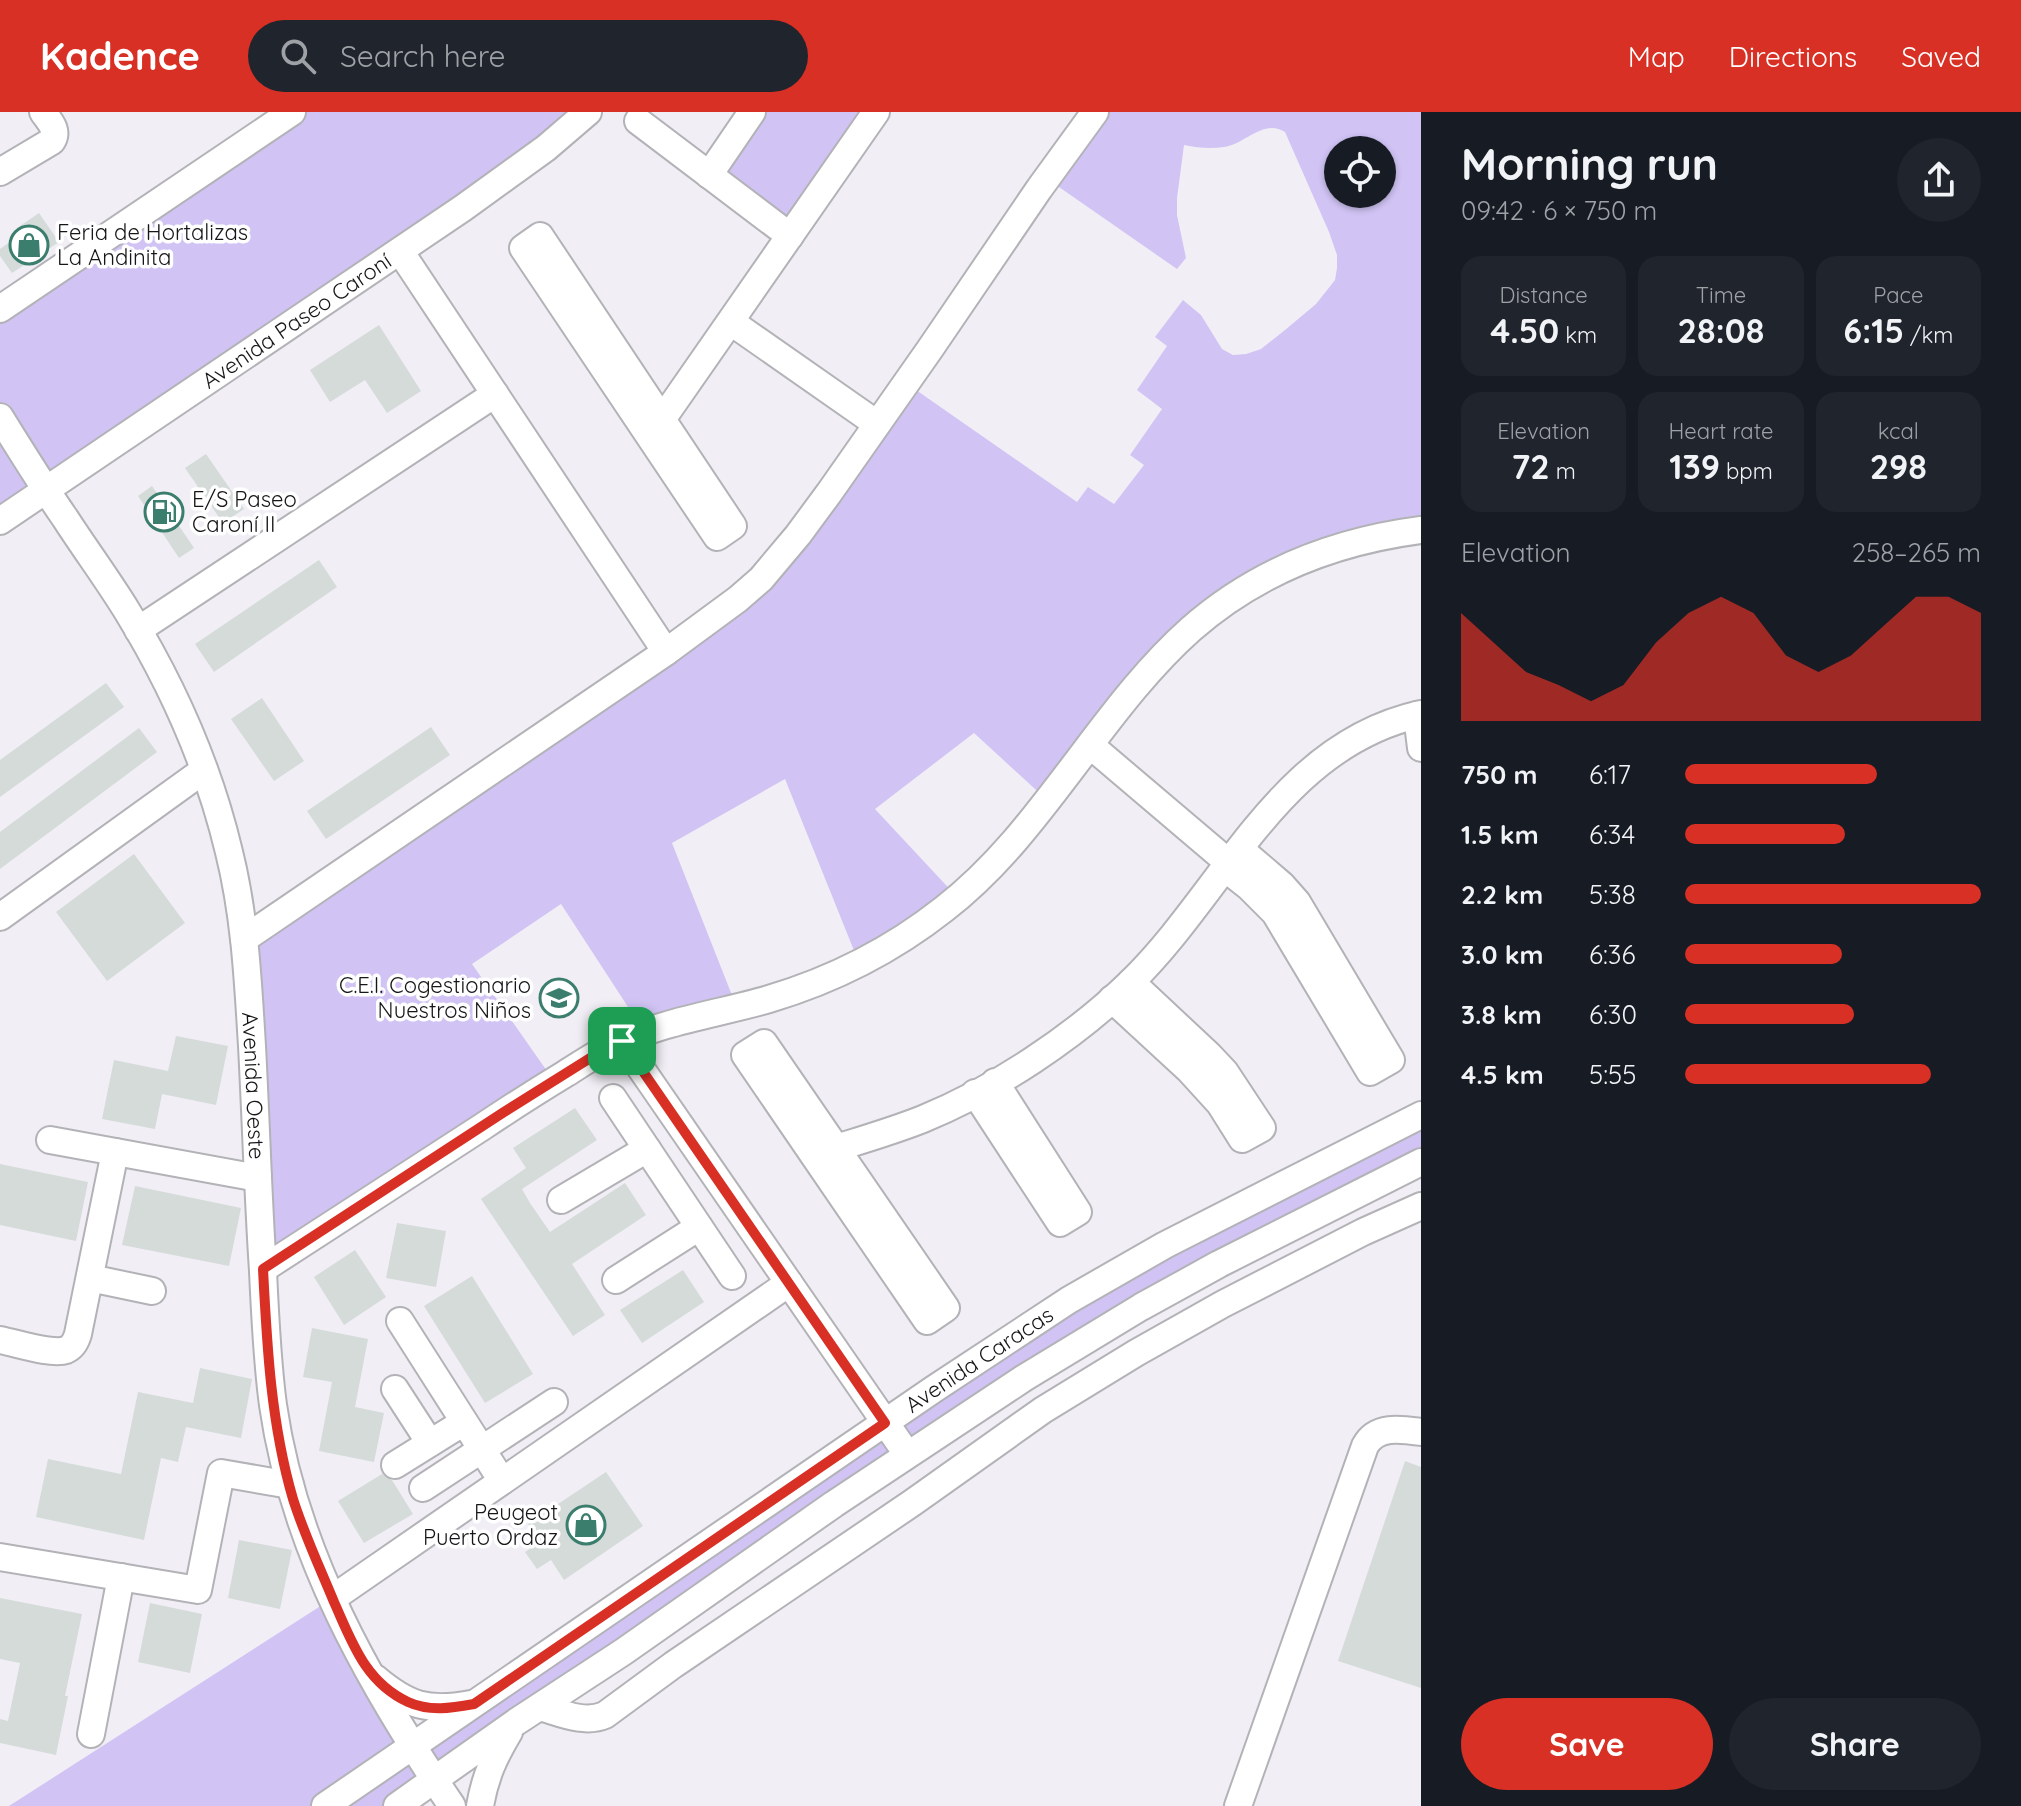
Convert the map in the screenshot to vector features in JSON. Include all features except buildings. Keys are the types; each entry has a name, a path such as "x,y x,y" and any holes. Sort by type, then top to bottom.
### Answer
{"street":[{"path":"0,309 292,112"},
{"name":"Avenida Paseo Caroní","path":"0,521 400,251 537,155 588,112"},
{"path":"709,175 752,112"},
{"path":"656,428 876,112"},
{"path":"244,939 666,652 738,599 778,561 1095,112"},
{"path":"0,172 52,141 56,133 49,121"},
{"path":"638,121 790,236"},
{"path":"540,236 656,428 523,248 540,236"},
{"path":"400,251 666,652"},
{"path":"731,322 877,424"},
{"path":"138,630 495,394"},
{"name":"Avenida Oeste","path":"0,417 138,630 177,704 204,770 229,849 244,939 273,1405 290,1485 304,1530 367,1670 412,1747 452,1806"},
{"path":"263,1269 611,1045 658,1028 807,986 902,939 947,907 993,867 1129,695 1189,631 1241,591 1298,562 1330,550 1421,530"},
{"path":"825,1152 924,1118 985,1088 1061,1040 1121,991 1170,938 1293,787 1346,743 1371,730 1419,714 1421,748"},
{"path":"1090,745 1231,860 1280,920 1370,1072 1391,1060 1307,917 1282,885 1231,860"},
{"path":"0,917 204,770"},
{"path":"1121,991 1209,1055 1225,1072 1262,1128 1242,1139 1220,1104 1121,991"},
{"path":"622,1041 907,1454"},
{"path":"985,1088 1078,1212 1060,1223 985,1088"},
{"path":"613,1098 732,1276"},
{"name":"Avenida Caracas","path":"325,1806 1058,1308 1165,1245 1421,1115"},
{"path":"50,1140 258,1178"},
{"path":"561,1200 647,1149"},
{"path":"662,1171 696,1149"},
{"path":"0,1340 54,1350 65,1350 73,1345 78,1334 115,1152"},
{"path":"825,1152 946,1308 927,1321 825,1152"},
{"name":"Avenida Caracas","path":"401,1804 907,1454 1024,1378 1141,1307 1255,1245 1421,1162"},
{"path":"681,1200 717,1177"},
{"path":"540,1707 578,1718 595,1719 605,1715 1043,1410 1255,1286 1418,1205"},
{"path":"616,1280 699,1227"},
{"path":"90,1278 152,1291"},
{"path":"333,1598 789,1283"},
{"path":"1141,1307 1220,1286 1255,1286"},
{"path":"400,1321 502,1481"},
{"path":"395,1389 430,1443"},
{"path":"423,1488 554,1402"},
{"path":"395,1465 464,1422"},
{"path":"1238,1806 1365,1446 1373,1435 1380,1432 1399,1429 1421,1432"},
{"path":"0,1557 198,1590 221,1473 290,1485"},
{"path":"91,1734 121,1577"},
{"path":"367,1670 408,1702 446,1709 474,1704"},
{"path":"480,1806 493,1759 516,1722"}],"shaded area":[{"path":"292,112 588,112 0,521 0,309"},
{"path":"752,112 876,112 790,236 709,175"},
{"path":"1095,112 1421,112 1421,530 1390,535 1215,610 1048,801 974,733 875,809 958,898 859,963 785,779 672,843 737,1008 645,1033 561,904 472,964 554,1081 263,1269 244,939 738,599 906,383 1077,502 1088,487 1114,504 1144,465 1130,455 1162,409 1137,390 1167,346 1155,337 1183,300 1201,315 1222,349 1233,355 1246,354 1261,349 1285,330 1316,304 1335,280 1337,255 1285,132 1270,128 1224,147 1184,145 1177,215 1186,258 1177,269 1046,178"},
{"path":"1421,1115 1421,1162 1219,1264 397,1806 9,1806 333,1598 412,1746 934,1389"}],"place":[{"name":"Feria de Hortalizas La Andinita","path":"29,245"},
{"name":"E/S Paseo Caroní II","path":"164,512"},
{"name":"C.E.I. Cogestionario Nuestros Niños","path":"559,998"},
{"name":"Peugeot Puerto Ordaz","path":"586,1525"}],"route":[{"path":"622,1041 885,1423 474,1704 446,1709 408,1702 367,1670 348,1634 293,1500 273,1405 263,1269 504,1112 622,1041"}]}
